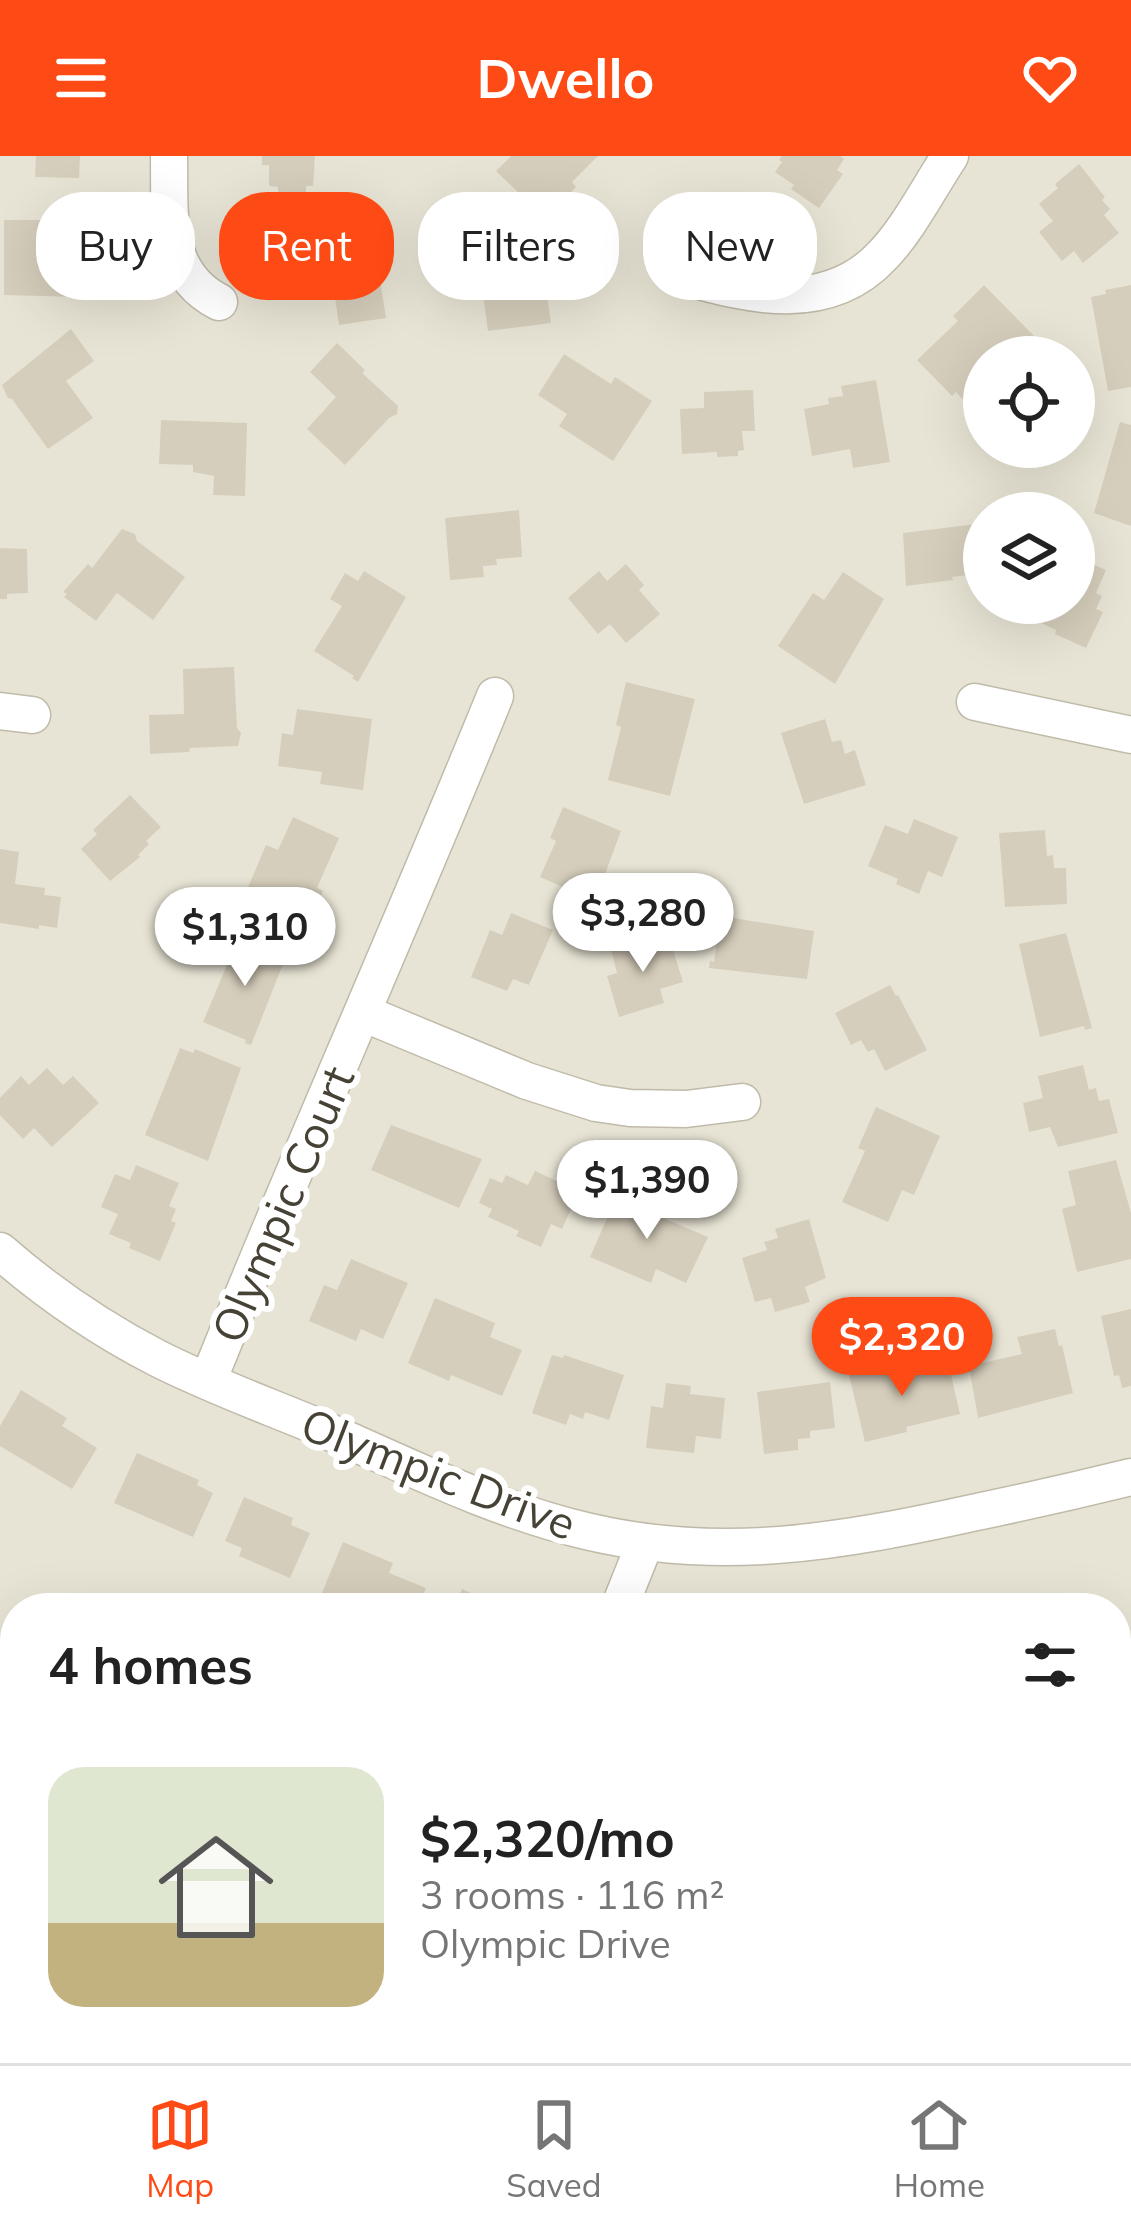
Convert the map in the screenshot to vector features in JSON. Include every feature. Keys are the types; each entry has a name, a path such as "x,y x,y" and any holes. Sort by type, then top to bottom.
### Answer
{"street":[{"path":"169,156 171,238 178,263 193,284 219,302"},
{"path":"817,294 835,290 885,254 950,156"},
{"name":"Olympic Court","path":"208,1381 495,696"},
{"path":"975,702 1131,734"},
{"path":"364,1013 527,1081 596,1103 686,1109 742,1102"},
{"name":"Olympic Drive","path":"0,1251 92,1321 159,1359 514,1511 645,1543 733,1548 807,1545 890,1532 1131,1477"},
{"path":"626,1593 645,1543"}],"shaded area":[{"path":"0,156 1131,156 1131,1593 0,1593"}],"building":[{"path":"36,156 80,156 79,178 35,177"},
{"path":"262,156 315,156 313,186 306,186 306,192 278,192 278,187 269,186 269,165 262,165"},
{"path":"511,156 598,156 572,182 576,187 571,192 518,192 496,171"},
{"path":"782,156 840,156 844,159 837,170 843,174 819,208 817,192 795,192 791,189 794,185 775,172"},
{"path":"1079,164 1105,197 1102,200 1110,209 1104,215 1119,233 1083,263 1074,251 1062,261 1039,232 1053,221 1039,204"},
{"path":"4,220 36,220 36,296 4,295"},
{"path":"984,285 1034,336 963,336 963,400 956,392 952,396 917,360 958,321 953,316"},
{"path":"1131,285 1131,387 1108,391 1091,297"},
{"path":"335,300 383,300 386,318 339,325"},
{"path":"484,300 548,300 551,323 488,331"},
{"path":"71,329 94,361 66,381 93,418 48,449 2,385"},
{"path":"337,343 398,406 397,414 345,465 307,429 336,397 310,372"},
{"path":"564,354 611,384 615,377 652,401 613,461 559,426 567,414 538,395"},
{"path":"876,380 890,462 853,468 850,449 812,456 804,409 843,396 841,386"},
{"path":"753,390 755,431 742,431 744,450 738,456 682,454 680,409 704,408 704,392"},
{"path":"161,420 247,423 245,496 213,495 214,476 193,472 193,465 159,464"},
{"path":"1120,422 1131,425 1131,526 1095,510"},
{"path":"519,510 522,557 496,559 497,565 483,566 484,577 450,580 445,518"},
{"path":"963,526 963,576 906,586 903,533"},
{"path":"122,529 135,534 137,541 185,577 153,620 117,593 96,621 64,597 63,592 88,564 92,568"},
{"path":"0,548 27,549 28,593 0,599"},
{"path":"626,564 644,585 639,590 660,614 626,643 610,624 598,634 568,598 599,571 607,581"},
{"path":"1095,565 1106,570 1096,593 1102,596 1096,609 1103,612 1086,648 1055,634 1056,630 1043,624 1095,624"},
{"path":"364,571 406,597 358,682 314,651 342,606 330,599 345,573 358,581"},
{"path":"843,572 884,599 835,684 778,646 813,593 824,600"},
{"path":"234,667 241,733 238,746 150,754 149,715 184,714 183,669"},
{"path":"626,682 695,699 670,796 608,780"},
{"path":"297,709 372,719 363,790 320,784 322,772 278,766 282,733 293,735"},
{"path":"825,719 832,742 841,740 845,754 855,750 866,785 804,804 781,733"},
{"path":"130,795 161,827 146,841 149,844 140,857 110,881 81,849 97,834 93,830"},
{"path":"563,807 621,831 595,901 540,877 556,841 550,838"},
{"path":"293,817 339,838 317,888 323,891 305,932 241,904 266,845 278,850"},
{"path":"914,819 958,837 942,877 928,871 919,894 868,866 885,825 908,834"},
{"path":"1045,830 1047,856 1053,855 1054,868 1066,868 1067,904 1005,907 999,833"},
{"path":"0,849 19,852 15,884 45,888 44,895 61,897 57,928 0,923"},
{"path":"511,913 553,930 529,985 513,979 507,991 471,977 490,930 502,935"},
{"path":"721,916 814,931 807,979 709,968"},
{"path":"1066,933 1092,1028 1040,1037 1019,944"},
{"path":"240,934 287,954 251,1045 203,1022"},
{"path":"669,937 683,982 660,989 664,1003 619,1017 607,976 617,973 611,949"},
{"path":"890,985 927,1050 885,1071 874,1049 868,1052 861,1040 851,1045 835,1013"},
{"path":"180,1048 193,1053 195,1049 241,1068 208,1161 145,1135"},
{"path":"1083,1065 1089,1090 1096,1088 1099,1101 1109,1099 1118,1133 1058,1147 1050,1127 1029,1132 1023,1103 1043,1098 1038,1076"},
{"path":"47,1068 63,1085 73,1076 99,1103 52,1147 34,1128 23,1139 0,1115 0,1098 21,1076 29,1085"},
{"path":"876,1107 940,1136 914,1195 902,1190 888,1222 842,1202 865,1151 858,1148"},
{"path":"391,1125 482,1159 459,1208 371,1170"},
{"path":"1116,1160 1131,1213 1131,1259 1077,1272 1062,1209 1076,1205 1068,1171"},
{"path":"136,1165 179,1183 169,1206 176,1209 171,1221 176,1223 160,1261 109,1234 118,1214 101,1207 115,1174 130,1180"},
{"path":"535,1171 579,1191 562,1229 551,1224 541,1247 488,1217 492,1209 479,1203 490,1178 502,1183 506,1175 528,1185"},
{"path":"618,1193 708,1237 686,1283 656,1269 651,1283 590,1257"},
{"path":"809,1219 826,1278 805,1287 810,1302 775,1312 771,1298 755,1302 742,1258 767,1250 764,1242 778,1238 775,1229"},
{"path":"351,1259 408,1283 383,1339 361,1329 356,1341 309,1321 324,1285 337,1290"},
{"path":"435,1298 495,1323 490,1337 522,1350 502,1396 408,1363"},
{"path":"1131,1309 1131,1386 1122,1388 1119,1375 1114,1376 1101,1316"},
{"path":"1055,1329 1073,1393 978,1418 969,1366 1022,1354 1017,1337"},
{"path":"552,1355 624,1375 609,1420 585,1412 583,1419 570,1414 566,1425 532,1413"},
{"path":"912,1360 915,1375 949,1366 960,1414 865,1442 849,1375"},
{"path":"830,1382 835,1428 810,1431 810,1438 798,1439 798,1450 764,1454 757,1392"},
{"path":"666,1383 691,1386 690,1394 725,1398 721,1439 696,1436 694,1453 646,1448 651,1406 663,1408"},
{"path":"21,1390 67,1418 62,1426 97,1448 72,1489 0,1446 0,1426"},
{"path":"137,1453 199,1480 197,1485 213,1493 193,1537 114,1503"},
{"path":"244,1497 293,1518 291,1525 310,1533 290,1578 239,1556 242,1548 225,1541"},
{"path":"343,1542 393,1563 389,1573 426,1588 424,1593 322,1593"}]}
